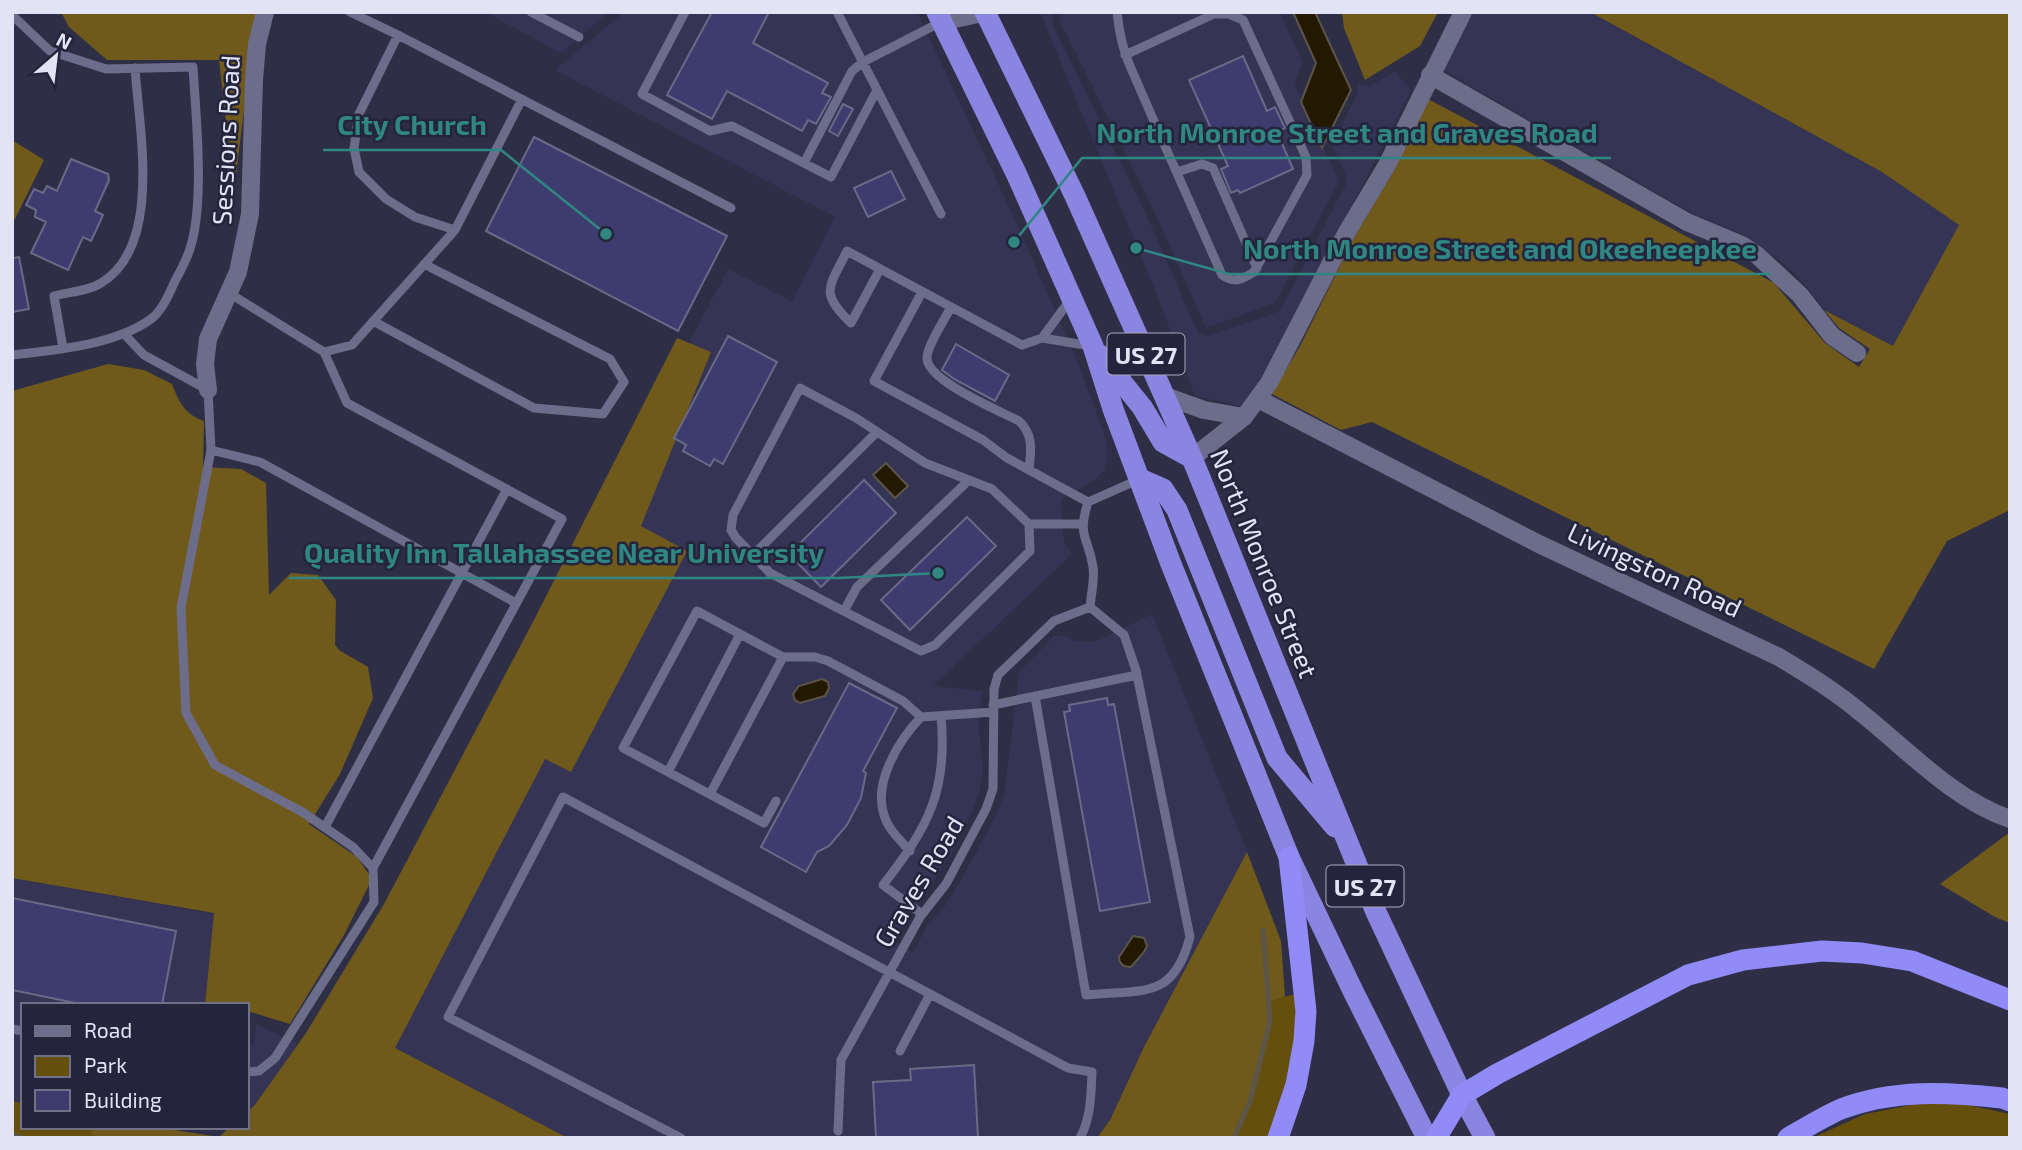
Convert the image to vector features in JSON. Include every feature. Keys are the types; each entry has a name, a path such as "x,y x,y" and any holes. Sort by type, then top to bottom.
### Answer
{"highway":[{"name":"North Monroe Street","path":"986,13 1074,196 1165,396 1376,912 1485,1138"},
{"name":"US 27","path":"939,17 1016,173 1093,346 1112,409 1171,564 1289,857 1427,1138"},
{"path":"1093,346 1142,407 1163,442 1192,458"},
{"path":"1140,479 1163,489 1177,510 1277,758 1347,842"},
{"path":"1278,1138 1296,1084 1306,1011 1289,857"},
{"path":"1436,1138 1462,1095 1497,1074 1688,975 1743,960 1822,951 1862,953 1912,961 2010,1000"},
{"path":"1788,1138 1840,1110 1895,1094 1948,1092 2010,1101"}],"street":[{"name":"Sessions Road","path":"208,390 205,363 208,340 238,272 250,214 254,80 257,44 265,12"},
{"path":"1192,458 1244,417 1258,399 1292,342 1347,232 1387,165 1463,12"},
{"path":"939,17 986,13"},
{"path":"1430,75 1687,222 1742,246 1758,256 1800,295 1832,336 1857,353"},
{"path":"1165,396 1204,410 1244,417"},
{"name":"Livingston Road","path":"1258,399 1539,544 1779,657 1858,710 1948,785 2010,820"}],"lane":[{"path":"350,12 731,208"},
{"path":"531,12 579,37"},
{"path":"684,12 642,94 710,131 732,126 831,177 877,90"},
{"path":"836,12 941,214"},
{"path":"1117,12 1121,46 1222,275 1228,280 1237,281 1254,272 1307,175 1306,157 1244,20 1229,14 1214,14 1125,55"},
{"path":"12,15 50,51 106,69 193,67 197,158 196,218 190,249 170,294 153,318 124,334 63,348 12,355"},
{"path":"804,163 852,71 939,17"},
{"path":"398,35 359,114 354,148 359,172 386,199 415,217 456,230"},
{"path":"63,348 54,296 100,285 120,268 139,225 144,193 135,68"},
{"path":"324,352 352,345 456,230 522,99"},
{"path":"1177,172 1202,164 1213,168 1257,268"},
{"path":"880,269 851,323 833,305 829,289 848,251 1022,345 1042,338 1093,346"},
{"path":"373,321 534,408 603,414 624,382 610,359 424,264"},
{"path":"922,292 874,381 983,440 1007,458 1088,502"},
{"path":"229,293 324,352 347,402 562,519 373,868 374,901 275,1058 259,1071 248,1072"},
{"path":"1042,338 1071,298"},
{"path":"951,307 929,349 926,358 928,365 938,377 1027,428 1031,449 1029,470"},
{"path":"124,334 144,355 208,390 211,450 181,608 186,713 215,765 304,813 353,847 373,868"},
{"path":"1029,524 1030,551 935,645 921,651 771,573 752,556 731,530 733,515 800,388 925,463 992,489 1029,524 1083,524"},
{"path":"752,556 877,432"},
{"path":"211,450 260,462 516,603"},
{"path":"1088,502 1140,479"},
{"path":"844,611 857,587 969,480"},
{"path":"325,827 507,489"},
{"path":"1035,696 1086,995 1155,988 1168,982 1177,971 1190,937 1137,675 1124,635 1090,607 1093,569 1082,534 1088,502"},
{"name":"Graves Road","path":"838,1131 841,1060 922,914 946,884 989,799 995,770 993,689 999,675 1054,621 1090,607"},
{"path":"776,801 764,823 624,748 697,611 783,657 815,657 828,661 903,701 921,717 993,708 1035,696 1137,675"},
{"path":"668,772 740,634"},
{"path":"710,794 783,657"},
{"path":"922,914 883,885 909,851 934,805 944,746 941,716"},
{"path":"909,851 884,817 880,797 885,778 905,737 921,717"},
{"path":"681,1138 448,1017 562,797 1068,1068 1092,1072 1091,1102 1080,1138"},
{"path":"900,1051 930,994"}],"shaded area":[{"path":"61,12 256,12 234,192 219,60 107,60 69,27"},
{"path":"485,12 609,12 561,53"},
{"path":"624,12 917,12 1011,211 1079,365 1106,439 1104,471 1061,500 1064,542 1072,554 933,686 982,691 979,729 983,769 980,789 971,814 950,855 893,941 914,952 928,923 945,906 962,878 995,817 1004,795 1019,672 1054,636 1063,635 1075,641 1095,642 1152,614 1247,852 1144,1047 1110,1120 1097,1138 568,1138 395,1048 545,758 571,771 603,505 728,269 792,301 835,217 555,70"},
{"path":"1040,12 1054,12 1052,24 1147,216 1198,333 1207,336 1277,312 1282,307 1346,184 1346,176 1332,145 1358,93 1358,84 1369,87 1395,71 1411,90 1284,338 1241,406 1195,396 1157,295"},
{"path":"1064,12 1274,12 1281,15 1303,62 1294,83 1339,181 1275,303 1206,328 1154,211 1059,19"},
{"path":"1293,12 1315,12 1351,90 1322,148 1301,102 1316,63"},
{"path":"1342,12 1438,12 1420,46 1365,80 1344,28"},
{"path":"1473,12 1589,12 1882,172 1959,225 1893,346 1824,310 1787,266 1748,237 1692,213 1443,70"},
{"path":"1590,12 2010,12 2010,510 1947,541 1874,669 1372,422 1341,430 1272,394 1300,346 1355,236 1395,169 1428,99 1774,283 1825,343 1859,367 1870,349 1839,328 1824,310 1893,346 1959,225 1882,172"},
{"path":"12,140 44,160 12,225"},
{"path":"677,338 711,352 641,526 687,551 571,772 545,759 395,1048 568,1138 104,1138 91,1135 92,1129 168,1129 219,1137 228,1129 248,1129 248,1111 306,1033 384,904 535,618"},
{"path":"108,364 144,370 172,384 183,407 204,421 203,467 241,469 266,483 269,595 291,573 318,575 336,600 335,645 368,667 373,698 340,774 309,824 357,857 372,879 344,935 290,1024 248,1011 248,1003 205,1003 214,913 12,878 12,391"},
{"path":"886,463 908,486 895,498 873,475"},
{"path":"822,679 828,682 829,688 825,696 800,703 795,700 793,694 799,686"},
{"path":"2010,832 2010,923 1940,884"},
{"path":"1247,852 1281,941 1285,997 1269,1002 1264,1054 1253,1090 1232,1138 1097,1138 1110,1120 1144,1047"},
{"path":"12,878 214,914 205,1003 21,1003 21,1103 12,1101"},
{"path":"1133,936 1144,938 1147,946 1131,967 1126,967 1121,964 1119,957"},
{"path":"256,1024 298,1044 248,1111 248,1044 254,1045"}],"green space":[{"path":"1298,995 1295,1055 1269,1138 1230,1138 1270,1021 1269,1002"},
{"path":"12,1101 21,1103 21,1129 93,1129 92,1135 104,1138 12,1138"},
{"path":"1927,1102 1958,1103 2010,1114 2010,1138 1812,1138 1865,1114"}],"building":[{"path":"712,12 769,12 753,43 828,83 822,93 831,97 816,124 808,120 802,131 727,91 712,119 667,95"},
{"path":"1243,56 1267,111 1275,107 1285,128 1277,132 1293,169 1240,193 1238,190 1231,193 1221,169 1228,166 1189,80"},
{"path":"843,104 853,109 838,136 829,131"},
{"path":"534,137 727,236 678,331 486,231"},
{"path":"71,159 108,174 109,180 95,211 103,215 99,224 91,241 83,237 68,270 31,253 46,222 35,217 36,210 26,205 34,189 43,193 47,186 57,191"},
{"path":"891,171 905,199 868,217 854,188"},
{"path":"19,257 29,309 12,312 12,258"},
{"path":"728,336 777,362 723,464 714,459 710,466 683,451 686,445 674,438"},
{"path":"956,344 1009,375 995,401 942,370"},
{"path":"864,480 896,513 821,587 789,554"},
{"path":"967,517 996,546 910,630 881,600"},
{"path":"849,683 897,708 863,771 866,773 861,798 847,825 829,846 817,852 806,872 761,847"},
{"path":"1107,698 1108,705 1114,704 1150,902 1100,911 1064,712 1070,711 1069,705"},
{"path":"12,898 176,931 162,1003 75,1003 12,990"},
{"path":"974,1065 978,1138 876,1138 873,1082 911,1080 910,1069"}],"waterway":[{"path":"1234,1138 1250,1101 1270,1021 1263,930"},
{"path":"12,1135 23,1138"}],"place":[{"name":"City Church","path":"606,234"},
{"name":"North Monroe Street and Graves Road","path":"1014,242"},
{"name":"North Monroe Street and Okeeheepkee","path":"1136,248"},
{"name":"Quality Inn Tallahassee Near University","path":"938,573"}]}
